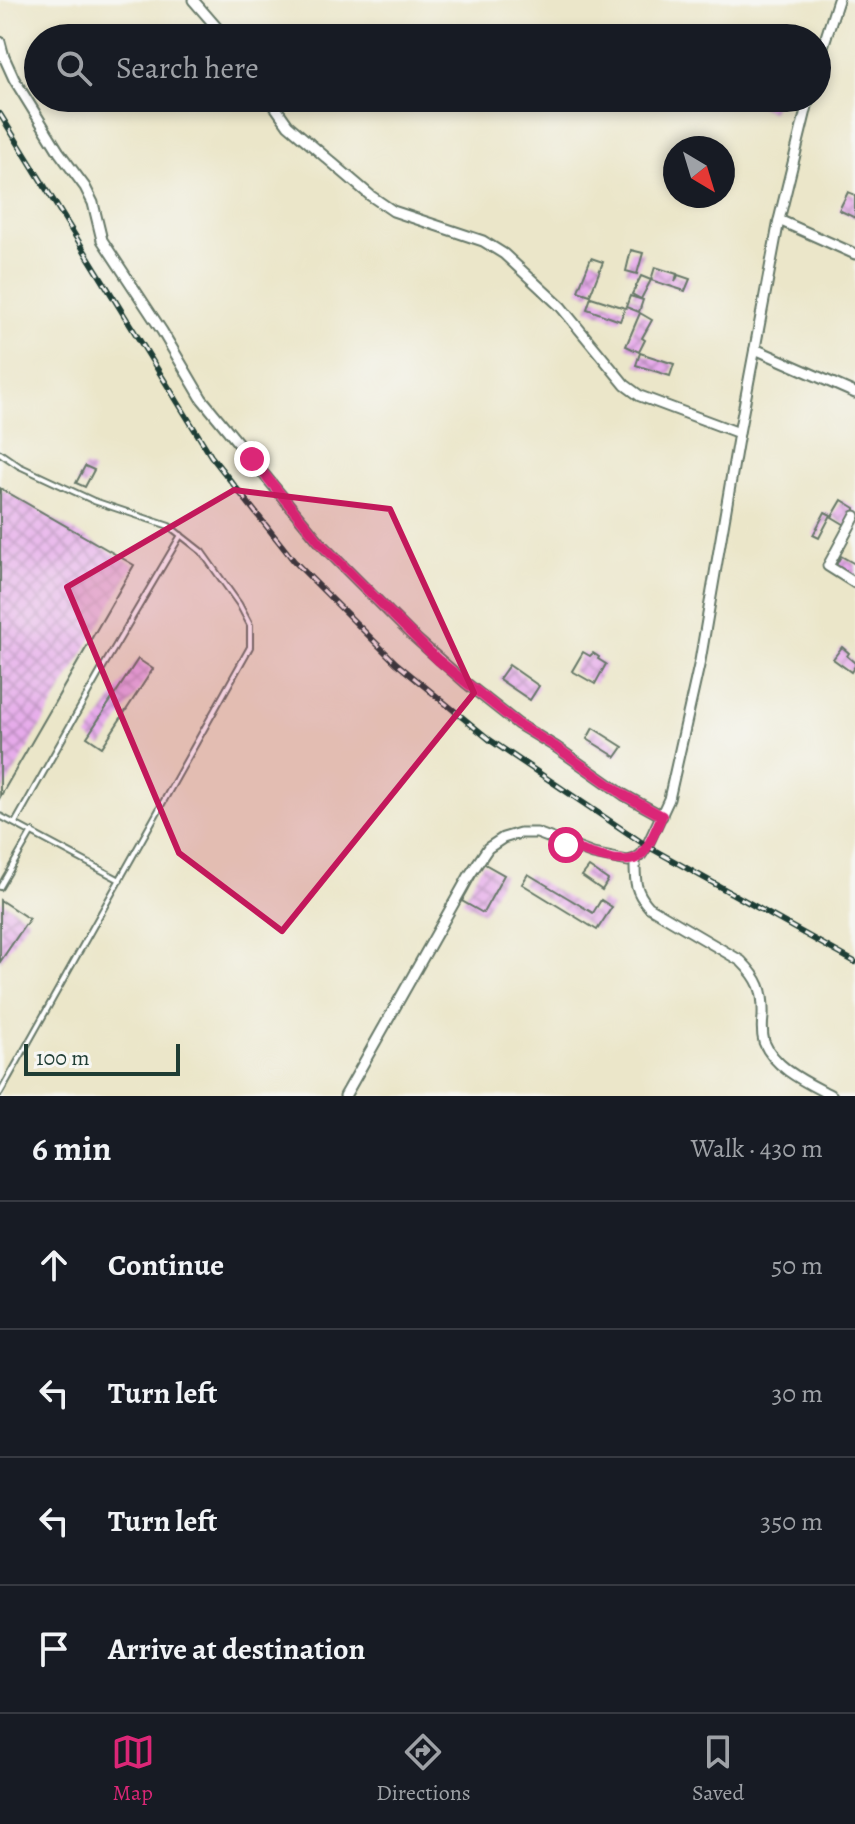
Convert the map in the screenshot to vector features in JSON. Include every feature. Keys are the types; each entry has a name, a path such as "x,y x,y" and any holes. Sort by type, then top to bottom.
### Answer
{"street":[{"path":"193,0 214,24"},
{"path":"830,24 838,0"},
{"path":"0,42 4,57 24,95"},
{"path":"34,112 85,187 93,203 102,240 202,399 322,545 412,635 476,692 624,795 662,816"},
{"path":"279,112 288,125 393,211 483,241 504,254 561,307 625,385 640,396 739,433"},
{"path":"345,1096 469,876 488,848 503,838 520,833 537,833 593,854 628,861 641,855 662,816 669,799 700,661 779,220 806,112"},
{"path":"779,220 855,254"},
{"path":"755,349 855,393"},
{"path":"855,516 828,566 855,583"},
{"path":"635,859 635,882 639,896 649,907 741,961 753,973 760,985 763,1001 765,1042 773,1056 793,1074 832,1096"}],"lane":[{"path":"0,453 19,466 94,501 169,526 202,552 250,625 250,647 0,1093"},
{"path":"15,823 181,535"},
{"path":"0,816 120,880"},
{"path":"0,887 32,832"}],"highlighted area":[{"path":"234,490 390,509 474,693 282,931 179,853 67,587"}],"building":[{"path":"848,192 855,195 855,218 839,210"},
{"path":"631,250 643,253 637,274 626,271"},
{"path":"591,258 603,262 590,295 578,291"},
{"path":"655,267 677,274 675,282 678,275 690,279 685,291 651,280"},
{"path":"641,276 651,280 641,299 632,294"},
{"path":"630,296 643,300 639,312 626,307"},
{"path":"591,297 625,308 620,321 587,309"},
{"path":"640,313 652,320 642,338 645,340 639,352 626,346"},
{"path":"640,353 674,364 670,376 636,365"},
{"path":"85,466 94,470 85,487 76,483"},
{"path":"0,488 134,565 0,797"},
{"path":"842,500 855,508 847,526 832,517"},
{"path":"825,512 831,515 819,538 813,535"},
{"path":"841,556 855,564 855,577 835,567"},
{"path":"842,647 855,663 851,672 833,659"},
{"path":"583,652 590,656 593,653 606,664 595,684 572,671"},
{"path":"138,659 153,669 102,747 87,737"},
{"path":"509,665 539,686 530,700 499,679"},
{"path":"593,728 623,747 616,757 587,739"},
{"path":"483,863 504,875 483,913 462,901"},
{"path":"589,867 608,880 602,890 582,876"},
{"path":"528,874 593,913 601,900 612,907 597,930 522,884"},
{"path":"0,900 29,919 0,962"}],"railway":[{"path":"0,114 211,456 294,561 396,663 490,740 647,846 855,962"}],"route":[{"path":"252,459 322,545 438,660 518,724 624,795 662,816 647,846 635,859 611,858 566,845"}]}
